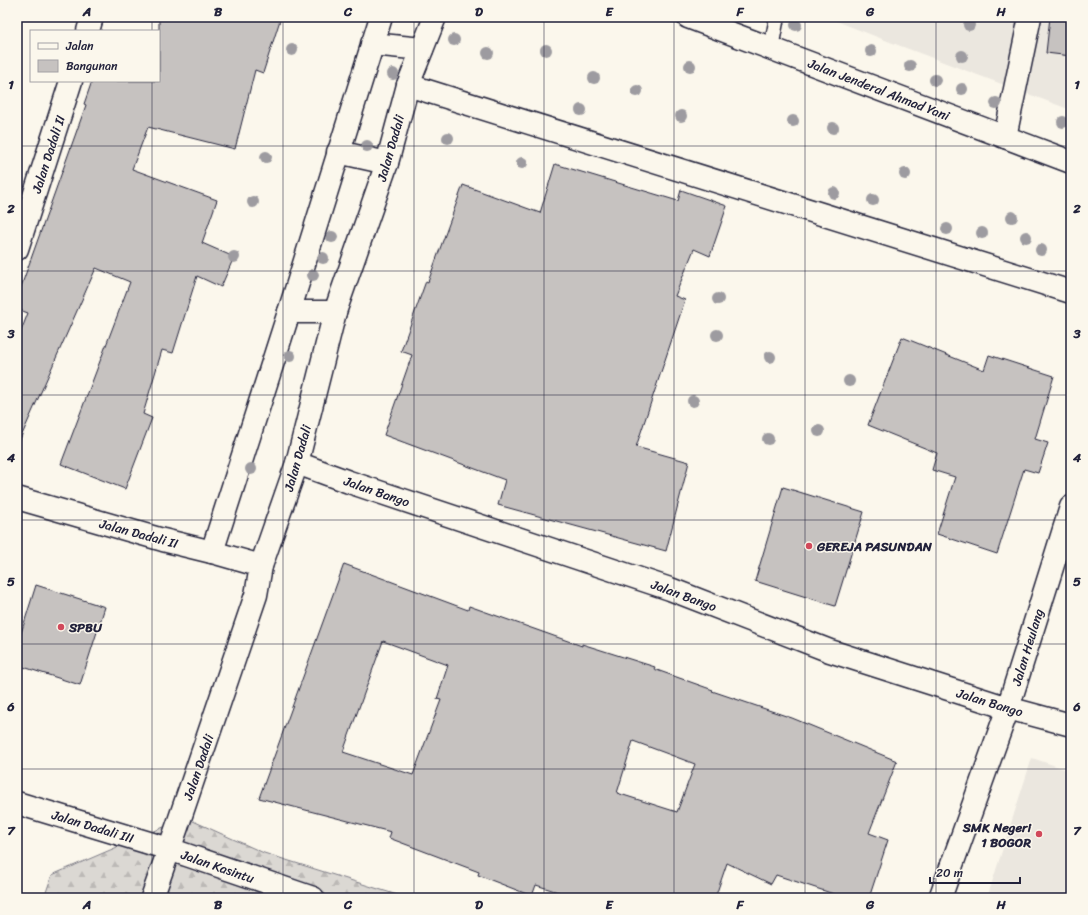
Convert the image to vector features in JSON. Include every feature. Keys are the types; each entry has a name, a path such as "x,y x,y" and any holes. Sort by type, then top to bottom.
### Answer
{"street":[{"path":"88,30 92,17"},
{"path":"212,552 381,17"},
{"name":"Jalan Dadali","path":"152,898 178,827 256,595 261,566 297,463 334,312 387,163 408,85 435,17"},
{"name":"Jalan Jenderal Ahmad Yani","path":"688,17 1071,162"},
{"path":"1005,137 1030,17"},
{"path":"372,44 422,49"},
{"name":"Jalan Dadali II","path":"17,250 71,82"},
{"path":"408,85 1071,292"},
{"path":"338,152 387,163"},
{"path":"289,312 334,312"},
{"name":"Jalan Bango","path":"297,463 349,482 670,589 830,651 1008,708 1071,725"},
{"name":"Jalan Dadali II","path":"17,498 163,540 261,566"},
{"name":"Jalan Heulang","path":"940,898 1008,708 1071,507"},
{"name":"Jalan Dadali III","path":"17,804 169,849"},
{"name":"Jalan Kasintu","path":"169,849 313,898"}],"lane":[{"path":"771,48 777,17"}],"shaded area":[{"path":"826,17 1071,17 1071,110 890,42"},
{"name":"SMK Negeri 1 BOGOR","path":"1032,758 1071,771 1071,898 987,898"}],"green space":[{"path":"182,816 264,853 407,898 44,898 52,875 180,820"}],"building":[{"path":"159,17 281,17 263,73 255,70 235,149 148,127 132,169 217,200 202,243 234,257 221,287 197,276 173,353 162,350 143,414 152,418 125,489 61,464 130,282 96,268 17,446 17,341 28,313 17,309 17,298 86,105 84,104 92,82 160,82"},
{"path":"1050,17 1071,17 1071,56 1046,53"},
{"path":"555,164 678,201 681,190 727,206 710,256 694,249 675,296 685,300 636,447 689,462 666,551 498,505 505,480 384,435 412,355 401,351 463,185 540,213"},
{"path":"902,337 984,370 989,355 1054,376 1035,439 1048,443 1038,473 1024,469 997,554 937,534 955,477 932,470 937,453 868,425"},
{"name":"GEREJA PASUNDAN","path":"783,487 864,512 835,606 755,581"},
{"path":"344,564 468,610 469,606 582,646 582,644 655,667 654,669 713,690 712,691 792,718 897,761 869,833 888,840 869,898 846,898 776,875 771,884 727,863 715,898 577,898 536,885 532,896 478,875 479,872 389,838 391,832 259,798","holes":["383,641 448,665 437,699 441,700 413,775 343,752","633,741 695,764 677,812 617,793"]},
{"name":"SPBU","path":"36,585 105,607 80,685 17,665 17,646"}],"place":[{"name":"GEREJA PASUNDAN","path":"809,546"},
{"name":"SPBU","path":"61,627"},
{"name":"SMK Negeri 1 BOGOR","path":"1039,834"}]}
